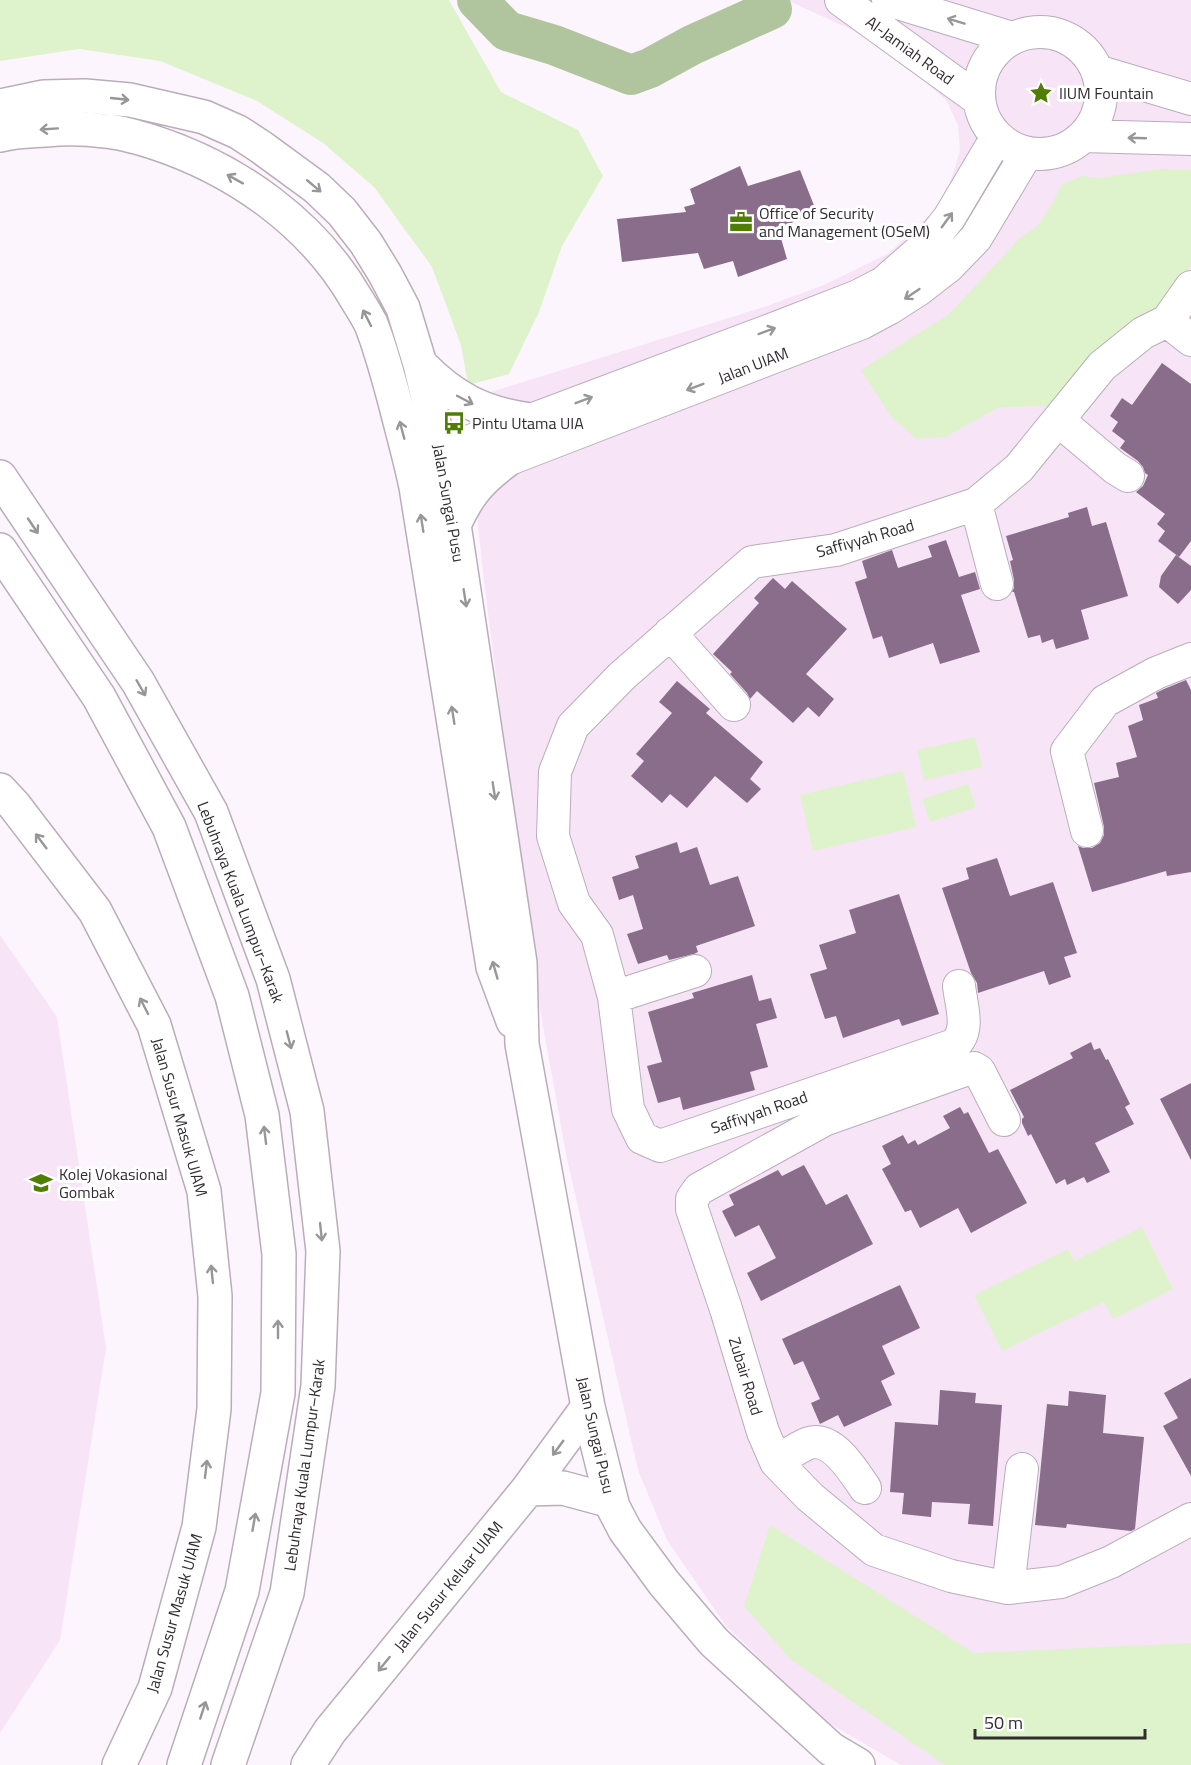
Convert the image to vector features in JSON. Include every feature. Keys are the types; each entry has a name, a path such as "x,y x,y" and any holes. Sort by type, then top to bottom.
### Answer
{"main road":[{"name":"Jalan Sungai Pusu","path":"0,106 44,97 85,96 130,100 204,117 238,132 291,168 317,188 342,212 366,243 403,308 420,364 444,465 520,963 522,1044 588,1407 611,1501 625,1530 664,1583 714,1642 831,1749 858,1765"},
{"name":"Jalan Sungai Pusu","path":"0,135 68,128 106,131 183,152 244,184 297,225 337,269 370,323 387,373 413,474 493,967 522,1044"},
{"path":"420,364 458,397 482,409 506,417 531,420"},
{"path":"454,525 475,488 490,472 507,460"},
{"name":"Lebuhraya Kuala Lumpur–Karak","path":"0,477 138,682 211,812 273,979 307,1111 323,1251 318,1386 287,1593 228,1765"},
{"path":"0,550 99,697 169,827 232,996 262,1115 279,1254 278,1393 242,1591 184,1765"},
{"name":"Jalan Susur Masuk UIAM","path":"0,790 95,911 154,1025 204,1191 215,1296 214,1409 199,1527 154,1688 119,1765"},
{"name":"Jalan Susur Keluar UIAM","path":"308,1765 330,1731 528,1489 588,1407"},
{"path":"528,1489 563,1488 611,1501"}],"street":[{"name":"Al-Jamiah Road","path":"841,0 979,100"},
{"name":"Al-Jamiah Road","path":"888,0 1012,38"},
{"name":"Al-Jamiah Road","path":"979,100 979,81 985,64 997,49 1012,38 1028,33 1059,34 1072,40 1084,50 1097,71 1101,88 1100,106 1094,122 1074,144 1052,153 1027,153"},
{"path":"1097,71 1191,99"},
{"path":"979,100 985,120 998,137 1011,147 1027,153"},
{"path":"1083,136 1191,139"},
{"name":"Jalan UIAM","path":"444,465 507,460 738,356 883,283 929,243 949,218 998,137"},
{"name":"Jalan UIAM","path":"413,474 444,465 531,420 738,356 862,323 918,290 949,266 976,238 1027,153"},
{"name":"Saffiyyah Road","path":"959,986 965,1029 961,1039 954,1045 660,1146 642,1138 628,1109 614,997 597,935 574,903 553,836 555,772 573,726 622,676 752,562 836,550 976,504 1019,468 1102,366 1143,333 1167,321 1191,286"},
{"path":"1167,321 1191,340"},
{"path":"1058,420 1115,468 1128,476"},
{"path":"976,504 997,584"},
{"path":"670,633 734,705"},
{"path":"1087,831 1068,751 1105,701 1156,673 1191,659"},
{"path":"614,997 695,971"},
{"name":"Zubair Road","path":"1004,1120 979,1071 974,1068 968,1069 824,1120 699,1188 692,1199 692,1209 726,1309 763,1432 776,1462 810,1497 874,1550 951,1576 1008,1588 1061,1582 1111,1562 1191,1519"},
{"path":"776,1462 810,1443 822,1443 835,1451 852,1467 865,1488"},
{"path":"1008,1588 1022,1469"}],"shaded area":[{"path":"787,0 1191,0 1191,1765 901,1765 825,1721 726,1626 667,1540 638,1470 567,1159 534,976 478,526 475,397 764,307 824,285 889,253 933,212 950,183 960,151 958,125 946,100 897,57 852,30"},
{"name":"Kolej Vokasional Gombak","path":"0,935 57,1017 106,1348 60,1640 0,1733"}],"green space":[{"path":"0,0 449,0 501,92 578,130 603,176 562,246 539,312 509,374 468,385 461,345 432,267 374,187 323,143 257,101 160,61 79,49 0,61"},
{"path":"1160,169 1191,170 1191,265 1161,313 1058,406 999,407 945,437 916,439 890,415 861,370 949,314 1019,239 1038,225 1053,203 1061,185 1082,176 1099,178"},
{"path":"975,737 982,767 924,780 917,750"},
{"path":"903,771 916,827 813,851 800,795"},
{"path":"968,784 976,807 930,822 922,799"},
{"path":"1142,1227 1173,1289 1113,1319 1104,1302 1002,1351 974,1295 1068,1249 1074,1261"},
{"path":"770,1525 974,1653 1191,1643 1191,1765 945,1765 790,1659 744,1606"}],"building":[{"name":"Office of Security and Management (OSeM)","path":"740,166 748,186 800,170 817,213 778,228 787,259 738,277 733,261 704,269 698,253 622,262 617,219 686,212 684,207 695,204 690,189"},
{"path":"1162,363 1191,384 1191,541 1179,557 1158,541 1165,531 1157,524 1165,514 1136,492 1143,486 1148,475 1138,461 1120,448 1125,441 1112,431 1118,422 1110,416 1122,398 1132,405"},
{"path":"1087,507 1092,526 1106,522 1128,596 1081,610 1089,639 1056,649 1053,639 1042,643 1040,635 1028,638 1014,592 1012,592 1014,580 1010,561 1013,560 1006,536 1069,517 1068,513"},
{"path":"946,540 959,577 975,572 980,589 961,595 980,652 940,664 933,643 889,658 882,636 873,639 855,582 867,578 862,561 892,550 898,568 932,557 928,546"},
{"path":"1176,555 1191,566 1191,590 1178,604 1159,587 1161,576"},
{"path":"773,578 785,589 792,581 847,629 806,674 834,699 819,717 808,707 793,723 757,691 750,699 730,674 732,672 713,654 759,603 754,598"},
{"path":"1186,680 1191,690 1191,872 1167,876 1166,871 1092,892 1078,846 1092,848 1100,843 1104,835 1094,783 1119,777 1116,763 1137,757 1128,726 1143,720 1139,705 1158,698 1156,693"},
{"path":"677,681 710,709 706,713 763,762 750,779 761,789 747,803 715,776 687,808 670,794 662,803 631,776 644,761 636,754 672,713 659,702"},
{"path":"677,842 680,853 697,847 710,885 738,876 755,926 696,946 698,952 694,954 669,960 667,955 638,964 627,934 643,929 633,895 619,900 612,877 639,868 635,856"},
{"path":"997,858 1010,896 1053,882 1077,953 1064,957 1071,977 1049,985 1044,971 978,993 977,983 971,973 942,888 969,879 966,868"},
{"path":"899,894 939,1014 902,1026 899,1019 843,1038 836,1016 825,1019 810,974 827,969 819,945 856,933 849,910"},
{"path":"752,975 759,1001 771,998 777,1018 756,1024 768,1067 750,1072 755,1090 683,1110 680,1097 658,1103 647,1066 662,1062 648,1012 694,998 692,993"},
{"path":"1091,1042 1094,1050 1100,1048 1106,1060 1108,1059 1130,1104 1125,1107 1134,1124 1095,1143 1110,1172 1087,1183 1084,1177 1067,1185 1065,1179 1056,1184 1031,1134 1028,1136 1022,1123 1024,1117 1010,1090 1073,1058 1070,1053"},
{"path":"1191,1083 1191,1160 1160,1099"},
{"path":"960,1107 964,1114 968,1112 989,1153 998,1149 1027,1203 971,1233 958,1208 920,1228 911,1210 905,1212 882,1169 891,1164 882,1146 903,1135 908,1144 915,1140 918,1145 950,1128 943,1116"},
{"path":"804,1165 826,1205 847,1194 873,1244 761,1301 747,1273 776,1258 759,1225 735,1237 722,1211 734,1205 729,1195 778,1170 782,1176"},
{"path":"900,1285 920,1328 882,1346 895,1374 881,1381 892,1405 844,1427 838,1415 820,1424 811,1403 820,1399 803,1361 794,1365 782,1339"},
{"path":"1191,1378 1191,1476 1163,1426 1178,1418 1164,1393"},
{"path":"940,1390 976,1393 975,1403 1002,1405 993,1526 968,1524 970,1504 932,1502 931,1517 902,1514 904,1493 890,1492 895,1422 938,1425"},
{"path":"1069,1391 1106,1395 1103,1433 1144,1437 1135,1529 1131,1531 1067,1524 1066,1528 1035,1525 1047,1404 1068,1406"}],"waterway":[{"path":"477,0 507,31 554,45 631,75 772,9"}],"place":[{"name":"IIUM Fountain","path":"1041,93"},
{"name":"Office of Security and Management (OSeM)","path":"741,222"},
{"name":"Pintu Utama UIA","path":"454,423"},
{"name":"Kolej Vokasional Gombak","path":"41,1183"}]}
